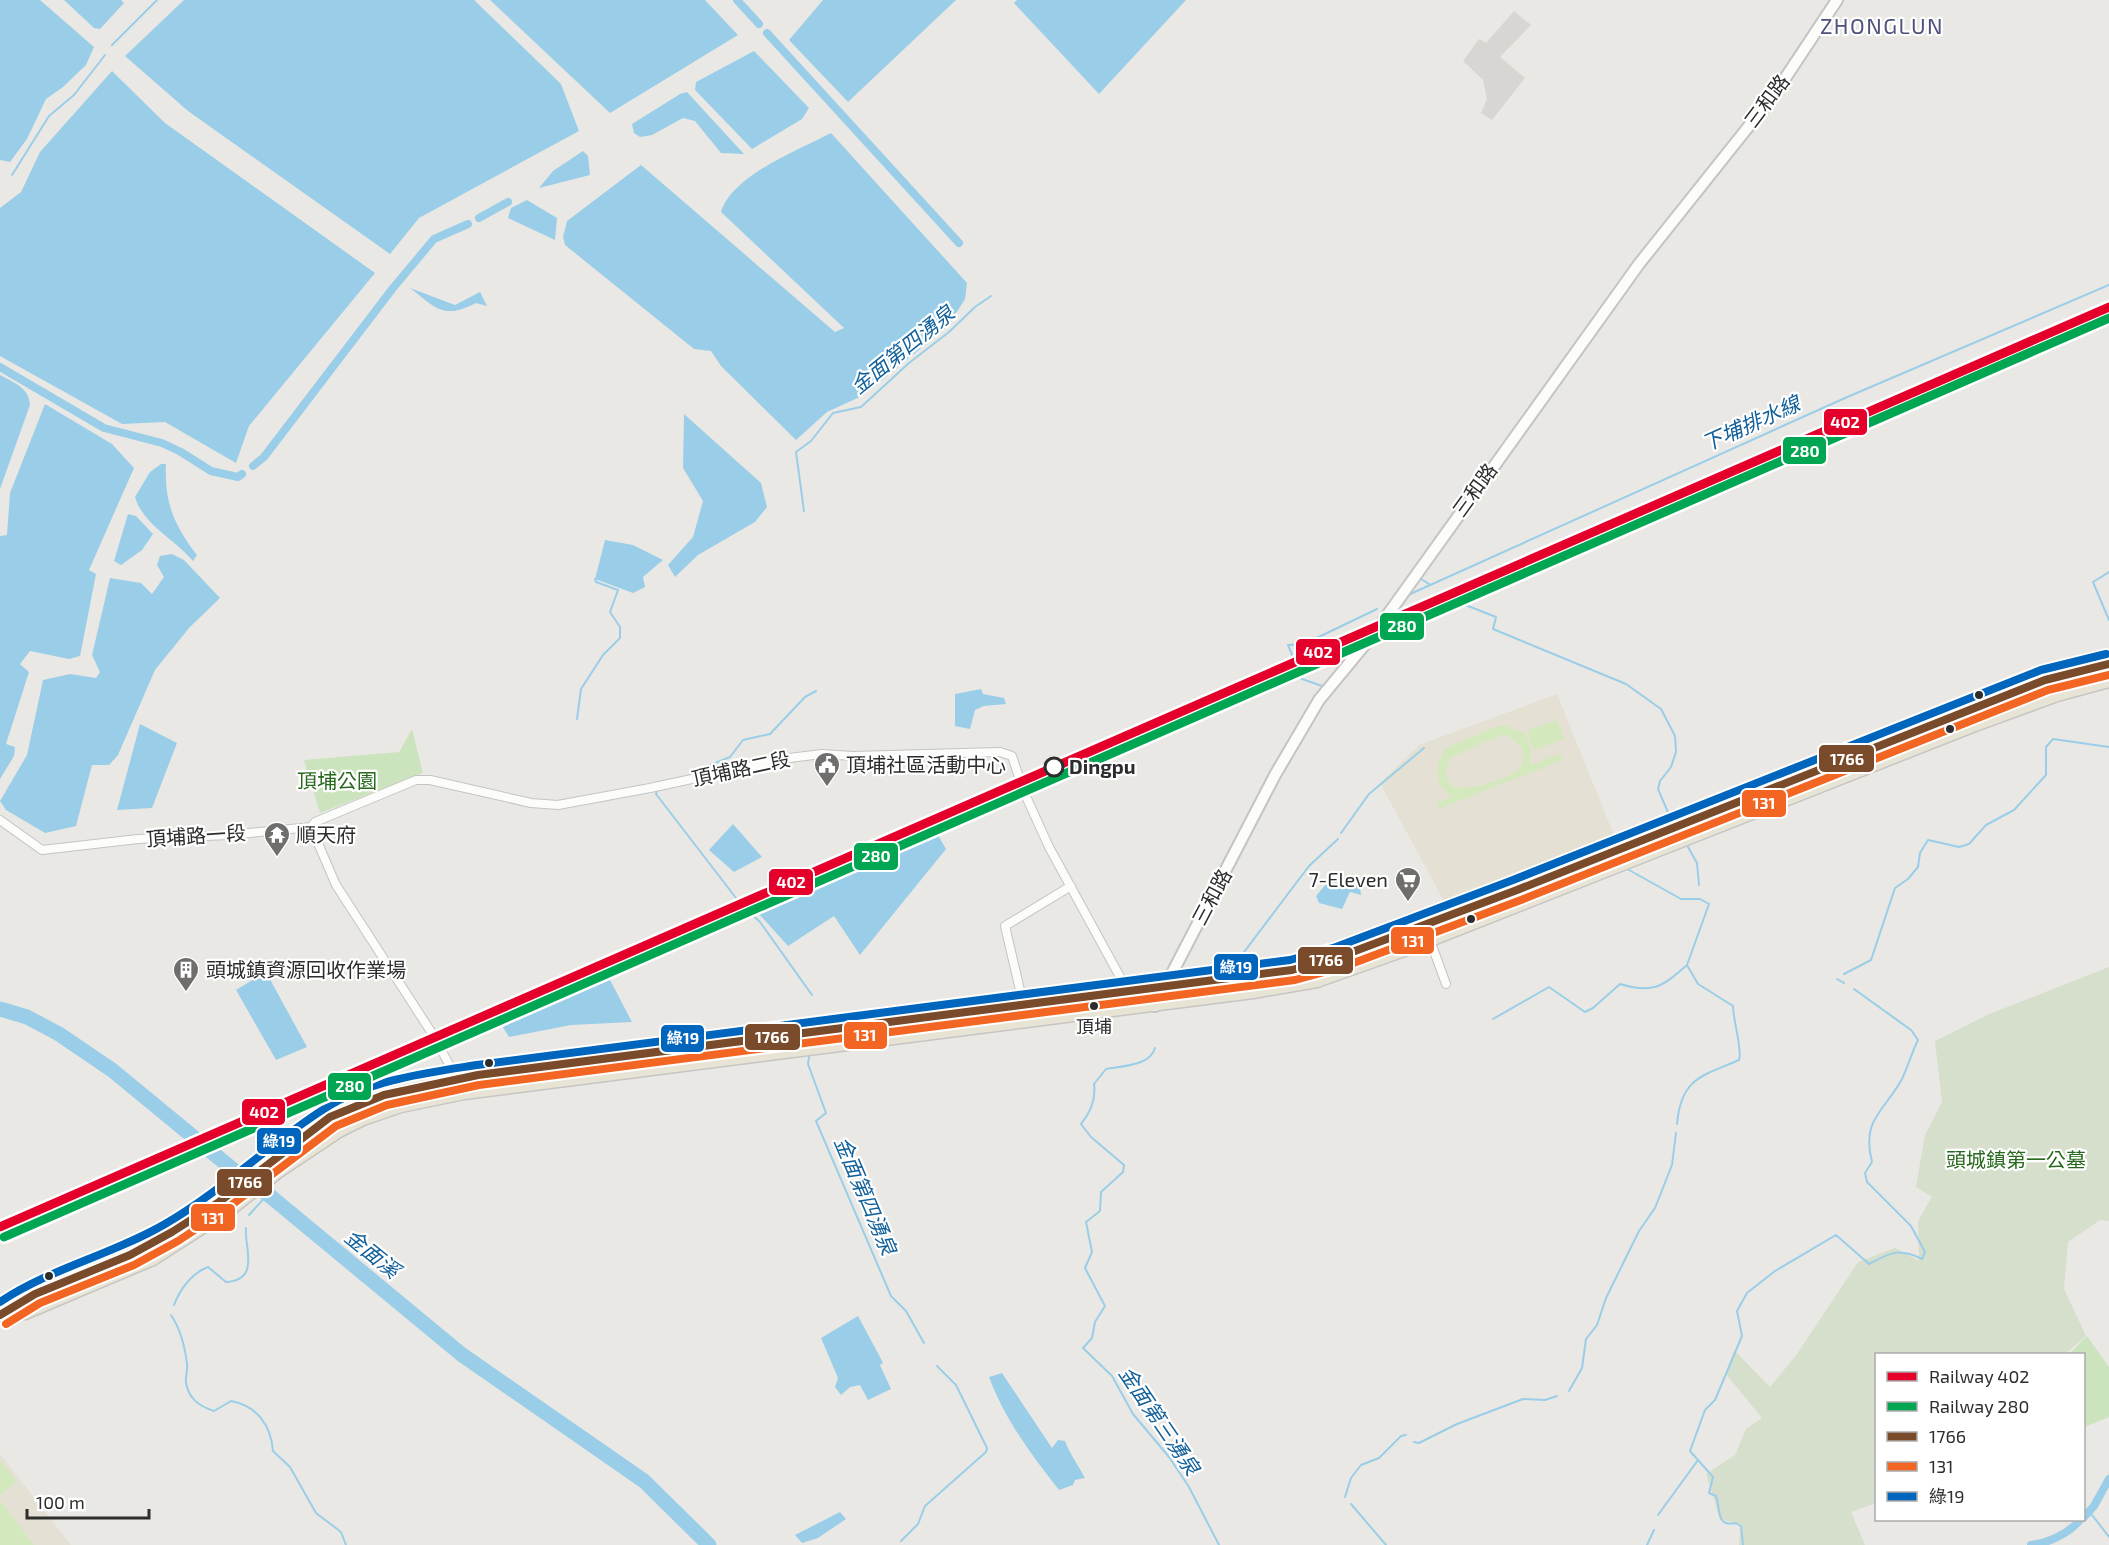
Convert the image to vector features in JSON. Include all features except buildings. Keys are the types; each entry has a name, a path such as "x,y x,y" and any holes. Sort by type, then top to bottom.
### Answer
{"main road":[{"name":"三和路","path":"1155,1006 1275,775 1319,700 1376,631 1646,256 1776,92 1837,0"},
{"path":"0,1315 25,1314 153,1259 236,1204 330,1117 350,1106 402,1089 457,1079 1024,1007 1292,970 1339,957 2044,681 2109,664"},
{"path":"0,1315 22,1298 148,1246 214,1203 339,1131 363,1119 401,1106 464,1093 1155,1006 1317,981 1348,972 1975,725 2057,695 2109,681"},
{"path":"1516,887 1522,903"}],"street":[{"name":"頂埔路二段","path":"311,827 416,780 430,780 531,803 558,805 650,788 766,761 800,757 1000,752 1012,756 1024,792 1071,886 1137,1008"},
{"name":"頂埔路一段","path":"0,820 42,850 138,839 229,835 311,827"},
{"path":"311,827 336,885 435,1038 464,1093"},
{"path":"1024,1007 1005,926 1071,886"},
{"path":"1430,940 1446,984"}],"shaded area":[{"path":"1514,11 1531,25 1500,57 1525,78 1492,120 1481,113 1487,99 1483,80 1463,61 1479,39 1486,43"},
{"path":"1557,694 1616,840 1445,903 1380,783 1419,745"},
{"path":"0,1454 71,1545 0,1545"}],"green space":[{"path":"1557,720 1564,739 1534,750 1527,731"},
{"path":"1506,726 1525,734 1531,749 1530,765 1560,754 1562,760 1439,809 1436,803 1451,797 1441,786 1438,774 1439,762 1446,748 1496,727","holes":["1502,735 1519,744 1524,756 1520,767 1515,772 1483,785 1465,788 1451,786 1445,773 1451,757"]},
{"name":"頂埔公園","path":"412,729 423,773 320,813 304,760 399,752"},
{"name":"頭城鎮第一公墓","path":"2109,967 2109,1221 2100,1220 2068,1242 2064,1289 2086,1336 2066,1353 1875,1353 1875,1503 1851,1512 1865,1545 1739,1545 1741,1524 1720,1519 1706,1474 1735,1455 1746,1429 1762,1418 1726,1374 1734,1350 1770,1387 1797,1354 1858,1262 1895,1248 1919,1261 1918,1221 1932,1197 1916,1187 1925,1135 1942,1102 1935,1041 1987,1015"},
{"path":"2087,1336 2109,1367 2109,1417 2085,1427 2085,1353 2070,1353"},
{"path":"0,1461 17,1481 0,1495"},
{"path":"0,1500 34,1545 0,1545"}],"water":[{"path":"0,0 40,0 94,47 86,65 63,87 46,99 27,139 10,162 0,160"},
{"path":"64,0 121,0 124,3 100,29 94,28"},
{"path":"184,0 474,0 561,84 579,131 419,218 390,254 188,111 125,56"},
{"path":"490,0 705,0 738,35 610,113"},
{"path":"823,0 956,0 848,102 789,40"},
{"path":"1017,0 1186,0 1099,94 1014,3"},
{"path":"754,51 809,108 802,119 752,149 695,90 696,82"},
{"path":"112,71 165,123 375,273 249,426 236,463 165,422 122,424 0,356 0,208 21,192 40,152"},
{"path":"687,92 744,154 721,153 695,121 683,118 652,135 640,137 634,133 632,124"},
{"path":"831,133 967,283 965,299 948,326 864,395 827,412 796,440 721,366 711,351 694,349 565,245 563,237 567,221 641,165 835,332 844,328 721,212 738,186 752,175"},
{"path":"583,151 588,156 590,175 539,188 553,171"},
{"path":"527,200 557,218 555,240 508,218 511,208"},
{"path":"410,288 455,305 480,292 487,306 476,303 455,311 447,311 434,306"},
{"path":"0,375 24,390 30,405 0,489"},
{"path":"45,404 112,444 134,468 89,570 96,574 80,656 69,659 30,651 20,664 29,672 6,744 15,747 14,756 0,779 0,536 7,535 10,493"},
{"path":"684,414 761,483 767,507 755,522 698,555 675,577 668,565 693,537 703,501 683,468"},
{"path":"161,464 166,464 167,490 172,512 182,533 197,555 193,561 152,524 139,507 135,497 150,472"},
{"path":"128,514 136,516 153,534 142,550 121,565 114,561"},
{"path":"605,540 633,545 663,560 643,577 645,587 633,593 595,579"},
{"path":"172,554 184,560 220,598 189,628 155,670 118,755 109,765 92,765 76,826 45,833 6,810 0,801 27,755 43,680 70,674 96,678 100,672 92,655 110,578 141,583 152,594 164,577 157,565 160,556"},
{"path":"981,689 983,694 1004,698 1006,704 984,706 975,710 970,729 955,726 955,694"},
{"path":"140,724 177,743 152,808 117,810"},
{"path":"733,824 762,857 734,872 709,850"},
{"path":"935,830 946,849 860,955 834,916 788,946 759,914"},
{"path":"1331,878 1345,884 1353,883 1360,888 1361,895 1350,892 1342,909 1319,903 1316,896"},
{"path":"266,972 307,1047 276,1060 236,990"},
{"path":"609,978 632,1022 571,1025 509,1037 501,1024"},
{"path":"858,1316 883,1363 880,1365 891,1389 868,1400 860,1385 850,1387 841,1395 835,1387 838,1378 821,1338"},
{"path":"1002,1373 1052,1448 1058,1440 1065,1441 1085,1478 1075,1480 1073,1485 1059,1490 1029,1450 995,1393 989,1377"},
{"path":"840,1512 846,1519 818,1538 802,1543 795,1535"}],"waterway":[{"path":"112,45 157,0"},
{"path":"737,0 759,24"},
{"path":"767,33 959,243"},
{"path":"12,175 49,116 74,95 105,55"},
{"path":"479,218 508,202"},
{"path":"253,466 264,457 393,288 434,239 468,224"},
{"name":"下埔排水線","path":"1408,595 1845,398 2109,285"},
{"name":"金面第四湧泉","path":"804,511 796,452 811,441 833,413 861,407 909,363 991,296"},
{"path":"0,367 104,428 162,443 211,471 238,477 242,474"},
{"path":"2109,572 2093,582 2109,620"},
{"path":"577,719 581,689 603,655 620,638 620,627 610,612 618,590 596,582 595,579"},
{"path":"1421,579 1429,584"},
{"path":"1463,604 1496,617 1493,629 1626,684 1661,709 1675,736 1676,752 1671,767 1660,781 1658,789 1670,817"},
{"name":"下埔排水線","path":"1293,657 1288,645 1304,644 1377,609"},
{"name":"下埔排水線","path":"1297,667 1302,679 1322,686"},
{"name":"金面第四湧泉","path":"708,766 730,757 743,740 770,734 805,697 816,691"},
{"path":"1844,974 1871,960 1895,888 1908,879 1918,867 1920,853 1928,840 1959,847 1969,844 1986,825 2014,810 2046,775 2046,747 2053,739 2109,747"},
{"name":"金面第三湧泉","path":"1341,833 1369,794 1424,748"},
{"name":"金面第四湧泉","path":"657,790 656,794 736,898"},
{"name":"金面第三湧泉","path":"1229,972 1309,866 1338,839"},
{"path":"1688,847 1697,863 1699,885"},
{"path":"1629,870 1681,899 1700,899"},
{"path":"1677,1124 1679,1109 1689,1088 1704,1075 1739,1060 1740,1056 1733,1006 1698,984 1687,965 1709,904 1700,899"},
{"name":"金面第四湧泉","path":"748,911 760,922 812,995"},
{"path":"1493,1019 1549,987 1585,1012 1593,1008 1620,984 1649,988 1671,979 1687,965"},
{"path":"1837,979 1844,983"},
{"path":"1743,1545 1741,1526 1722,1520 1716,1496 1709,1493 1713,1477 1690,1451 1705,1410 1715,1400 1742,1336 1737,1311 1747,1293 1775,1271 1836,1235 1869,1264 1895,1253 1907,1253 1922,1259 1925,1252 1911,1226 1867,1182 1865,1173 1872,1162 1869,1147 1872,1126 1902,1079 1918,1040 1911,1030 1854,989"},
{"name":"金面溪","path":"0,1009 27,1017 59,1034 112,1070 236,1172 270,1196 461,1354 644,1481 709,1545"},
{"name":"金面第三湧泉","path":"1155,1048 1152,1054 1142,1062 1106,1069 1094,1084 1092,1105 1081,1124 1091,1137 1124,1165 1123,1172 1101,1192 1100,1211 1086,1222 1092,1252 1085,1268 1105,1306 1095,1322 1092,1338 1083,1348 1112,1376 1133,1414 1169,1457 1189,1487 1219,1545"},
{"name":"金面第四湧泉","path":"809,1057 808,1064 826,1113 816,1121 891,1296 906,1311 924,1343"},
{"path":"1569,1391 1582,1368 1586,1339 1597,1325 1606,1298 1639,1231 1655,1208 1672,1165 1676,1133"},
{"path":"249,1215 268,1194"},
{"path":"174,1305 187,1282 208,1267 226,1282 237,1280 244,1275 248,1261 246,1228"},
{"path":"171,1315 184,1345 187,1367 186,1383 192,1398 214,1411 231,1401 255,1412 266,1425 273,1451 290,1467 316,1513 341,1532 346,1545"},
{"name":"金面第四湧泉","path":"901,1541 918,1524 925,1506 986,1452 987,1448 956,1385 937,1366"},
{"path":"1414,1442 1419,1443 1457,1424 1523,1399 1545,1400 1557,1396"},
{"path":"1345,1497 1351,1478 1361,1465 1379,1458 1401,1436 1406,1435"},
{"path":"1658,1515 1698,1460"},
{"path":"2085,1516 2094,1506 2109,1479"},
{"path":"1351,1504 1386,1545"},
{"path":"2089,1511 2109,1537"},
{"path":"2031,1545 2058,1537 2079,1521"},
{"path":"1647,1545 1654,1530"}],"railway":[{"path":"0,1232 2109,312"}],"rail line":[{"name":"402","path":"0,1227 2109,307"},
{"name":"280","path":"4,1237 2109,318"}],"transit line":[{"name":"綠19","path":"0,1302 40,1280 145,1235 165,1224 206,1197 324,1109 341,1099 378,1084 477,1065 1290,960 1336,947 1513,880 2041,670 2106,654"},
{"name":"1766","path":"0,1315 35,1294 130,1255 172,1232 219,1202 330,1117 384,1095 478,1075 1292,970 1339,957 1517,890 2045,680 2109,664"},
{"name":"131","path":"6,1324 40,1303 134,1265 178,1241 225,1210 336,1126 387,1105 479,1085 1295,980 1343,967 1521,900 2048,690 2109,675"}],"place":[{"name":"Dingpu","path":"1054,767"},
{"name":"頂埔社區活動中心","path":"827,788"},
{"name":"順天府","path":"277,858"},
{"name":"7-Eleven","path":"1408,903"},
{"name":"頭城鎮資源回收作業場","path":"186,993"},
{"name":"頂埔","path":"1094,1006"}],"district":[{"name":"ZHONGLUN","path":"1882,26"}]}
